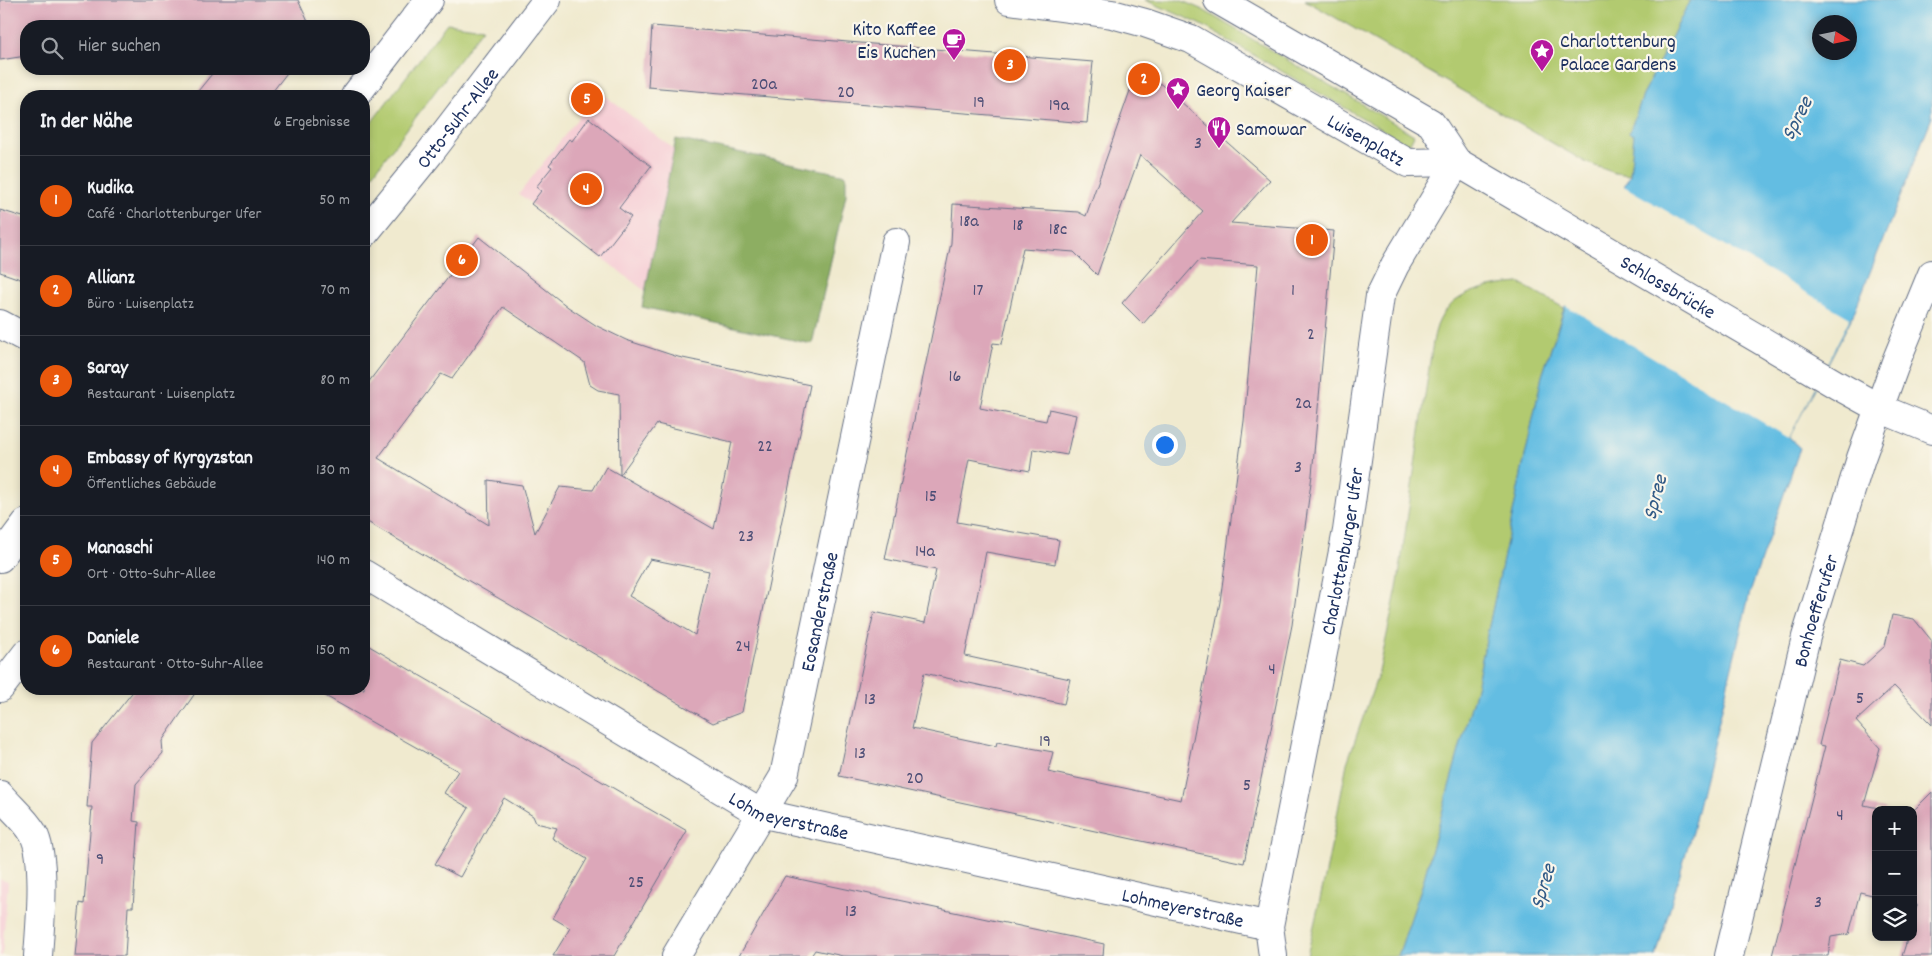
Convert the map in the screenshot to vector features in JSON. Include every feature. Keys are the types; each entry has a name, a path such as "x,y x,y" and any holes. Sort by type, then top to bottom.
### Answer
{"street":[{"path":"360,90 429,0"},
{"name":"Otto-Suhr-Allee","path":"370,227 429,154 547,0"},
{"name":"Luisenplatz","path":"1009,0 1112,14 1145,22 1192,39 1408,162 1457,162"},
{"path":"1218,0 1431,123 1457,162"},
{"name":"Schlossbrücke","path":"1457,162 1821,376 1879,408 1932,430"},
{"name":"Charlottenburger Ufer","path":"1274,956 1269,926 1347,531 1380,296 1395,265 1457,162"},
{"name":"Eosanderstraße","path":"676,956 760,813 784,776 896,242"},
{"name":"Bonhoefferufer","path":"1729,956 1806,636 1879,408 1932,274"},
{"path":"0,324 20,335"},
{"path":"0,558 20,531"},
{"name":"Lohmeyerstraße","path":"370,578 760,813 1269,926"},
{"path":"0,688 20,662"},
{"path":"0,795 32,832 38,846 40,902 38,956"}],"shaded area":[{"path":"599,91 674,149 645,291 519,194"},
{"path":"0,879 8,882 2,956 0,956"}],"green space":[{"path":"1145,0 1180,0 1203,10 1414,135 1409,145 1200,24"},
{"name":"Charlottenburg Palace Gardens","path":"1305,0 1690,0 1644,93 1629,133 1634,135 1630,175 1615,173 1587,163"},
{"path":"447,23 483,28 370,178 370,124"},
{"path":"676,139 846,175 846,195 812,344 642,307"},
{"path":"1519,283 1564,308 1542,376 1475,692 1422,886 1398,956 1307,956 1326,873 1347,763 1379,672 1398,583 1430,361 1437,326 1443,314 1460,298 1482,289"}],"water":[{"name":"Spree","path":"1690,0 1932,0 1932,117 1853,315 1789,438 1800,448 1750,592 1692,832 1656,956 1398,956 1422,886 1475,692 1542,376 1570,292 1630,175 1634,135 1629,133 1644,93"}],"pier":[{"path":"1622,185 1850,318 1789,438 1563,304"}],"building":[{"path":"0,0 298,0 307,20 20,20 20,57 0,60"},
{"path":"652,26 1093,62 1087,123 648,87"},
{"path":"1139,65 1270,180 1231,223 1334,231 1312,475 1292,625 1244,863 839,776 874,612 925,623 936,570 885,559 951,243 953,204 1078,212 1086,216","holes":["1140,155 1203,211 1122,303 1143,324 1199,260 1258,265 1244,421 1220,602 1181,800 1048,772 1053,752 997,742 996,746 912,728 924,673 1064,704 1070,679 965,656 986,552 1055,564 1059,540 957,522 969,459 1030,471 1033,449 1067,455 1076,415 1049,409 1046,421 980,408 993,343 1002,344 1023,248 1074,252 1097,275"]},
{"path":"211,75 285,75 274,90 199,90"},
{"path":"589,118 651,166 619,208 631,217 600,257 531,204 541,191 536,187 552,167 549,165 569,139 572,141"},
{"path":"0,210 20,216 20,279 0,272"},
{"path":"479,237 568,307 597,326 626,340 678,357 810,385 742,712 713,723 370,523 370,380","holes":["503,307 584,362 590,385 598,390 619,394 620,475 606,467 593,490 560,487 535,533 522,485 488,480 489,525 378,458 441,374 452,379","657,424 732,442 714,529 620,475","650,559 709,571 695,635 629,596"]},
{"path":"1892,615 1914,619 1932,641 1932,725 1894,686 1856,721 1880,748 1864,805 1872,807 1872,895 1860,892 1849,934 1831,937 1828,956 1772,956 1825,746 1819,745 1840,660 1863,666 1885,646"},
{"path":"370,646 687,831 614,956 553,956 570,928 553,918 587,859 552,838 557,828 536,823 533,816 504,798 460,877 435,864 469,808 444,793 458,771 324,695 370,695"},
{"path":"130,695 194,695 162,741 163,753 136,784 133,821 139,822 133,907 128,907 125,956 75,956 80,903 84,904 92,807 87,807 92,743"},
{"path":"1932,792 1932,956 1902,956 1907,941 1917,941 1917,807"},
{"path":"785,876 1104,944 1103,956 843,956 815,950 811,956 739,956"}],"place":[{"name":"Kito Kaffee Eis Kuchen","path":"954,61"},
{"name":"Saray","path":"1010,65"},
{"name":"Charlottenburg Palace Gardens","path":"1542,72"},
{"name":"Allianz","path":"1144,79"},
{"name":"Manaschi","path":"587,99"},
{"name":"Georg Kaiser","path":"1178,110"},
{"name":"Samowar","path":"1219,149"},
{"name":"Embassy of Kyrgyzstan","path":"586,189"},
{"name":"Kudika","path":"1312,240"},
{"name":"Daniele","path":"462,260"}]}
